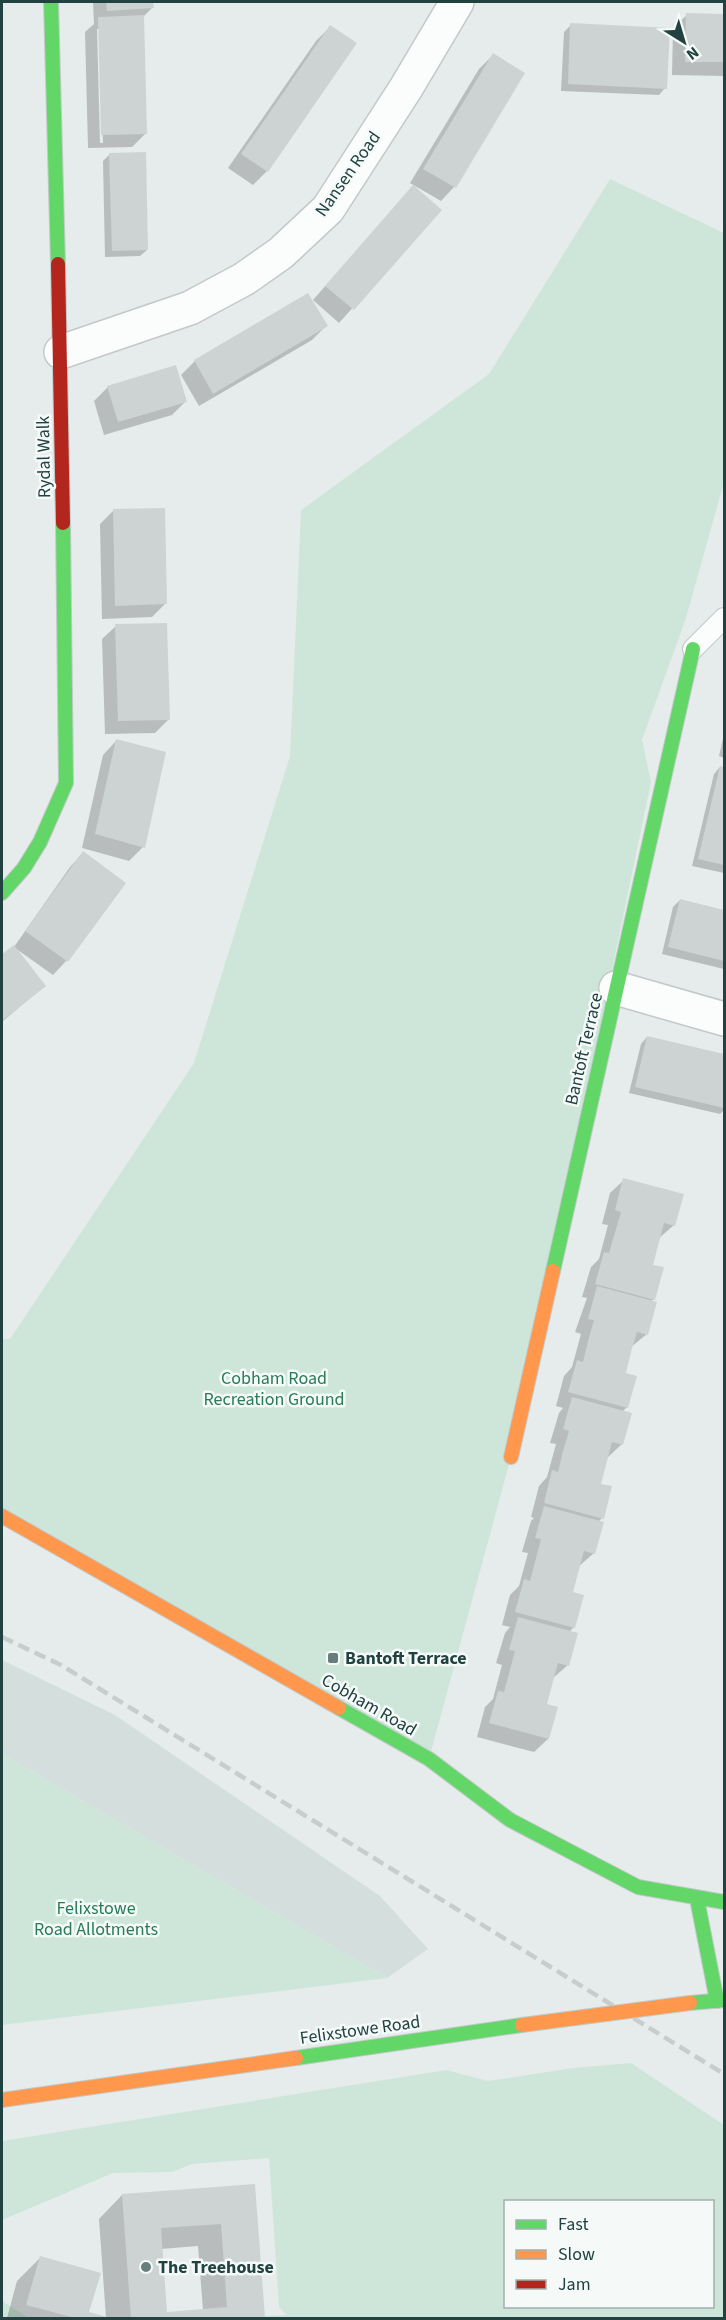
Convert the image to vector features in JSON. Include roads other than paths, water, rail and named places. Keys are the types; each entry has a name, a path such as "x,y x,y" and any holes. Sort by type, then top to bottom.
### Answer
{"street":[{"name":"Rydal Walk","path":"2,893 19,876 46,836 66,783 61,352 51,2"},
{"name":"Nansen Road","path":"61,352 190,308 244,279 281,253 328,209 406,88 457,2"},
{"name":"Bantoft Terrace","path":"511,1457 693,649"},
{"path":"616,988 724,1019"},
{"name":"Cobham Road","path":"2,1516 429,1759 510,1820 638,1887 724,1902"},
{"path":"697,1899 721,2001"},
{"name":"Felixstowe Road","path":"2,2100 522,2025 721,2001"}],"lane":[{"path":"693,649 724,618"}],"railway":[{"path":"2,1637 61,1665 724,2074"}],"place":[{"name":"Bantoft Terrace","path":"333,1658"},
{"name":"The Treehouse","path":"146,2267"}],"park label":[{"name":"Cobham Road Recreation Ground","path":"274,1388"},
{"name":"Felixstowe Road Allotments","path":"96,1918"}]}
